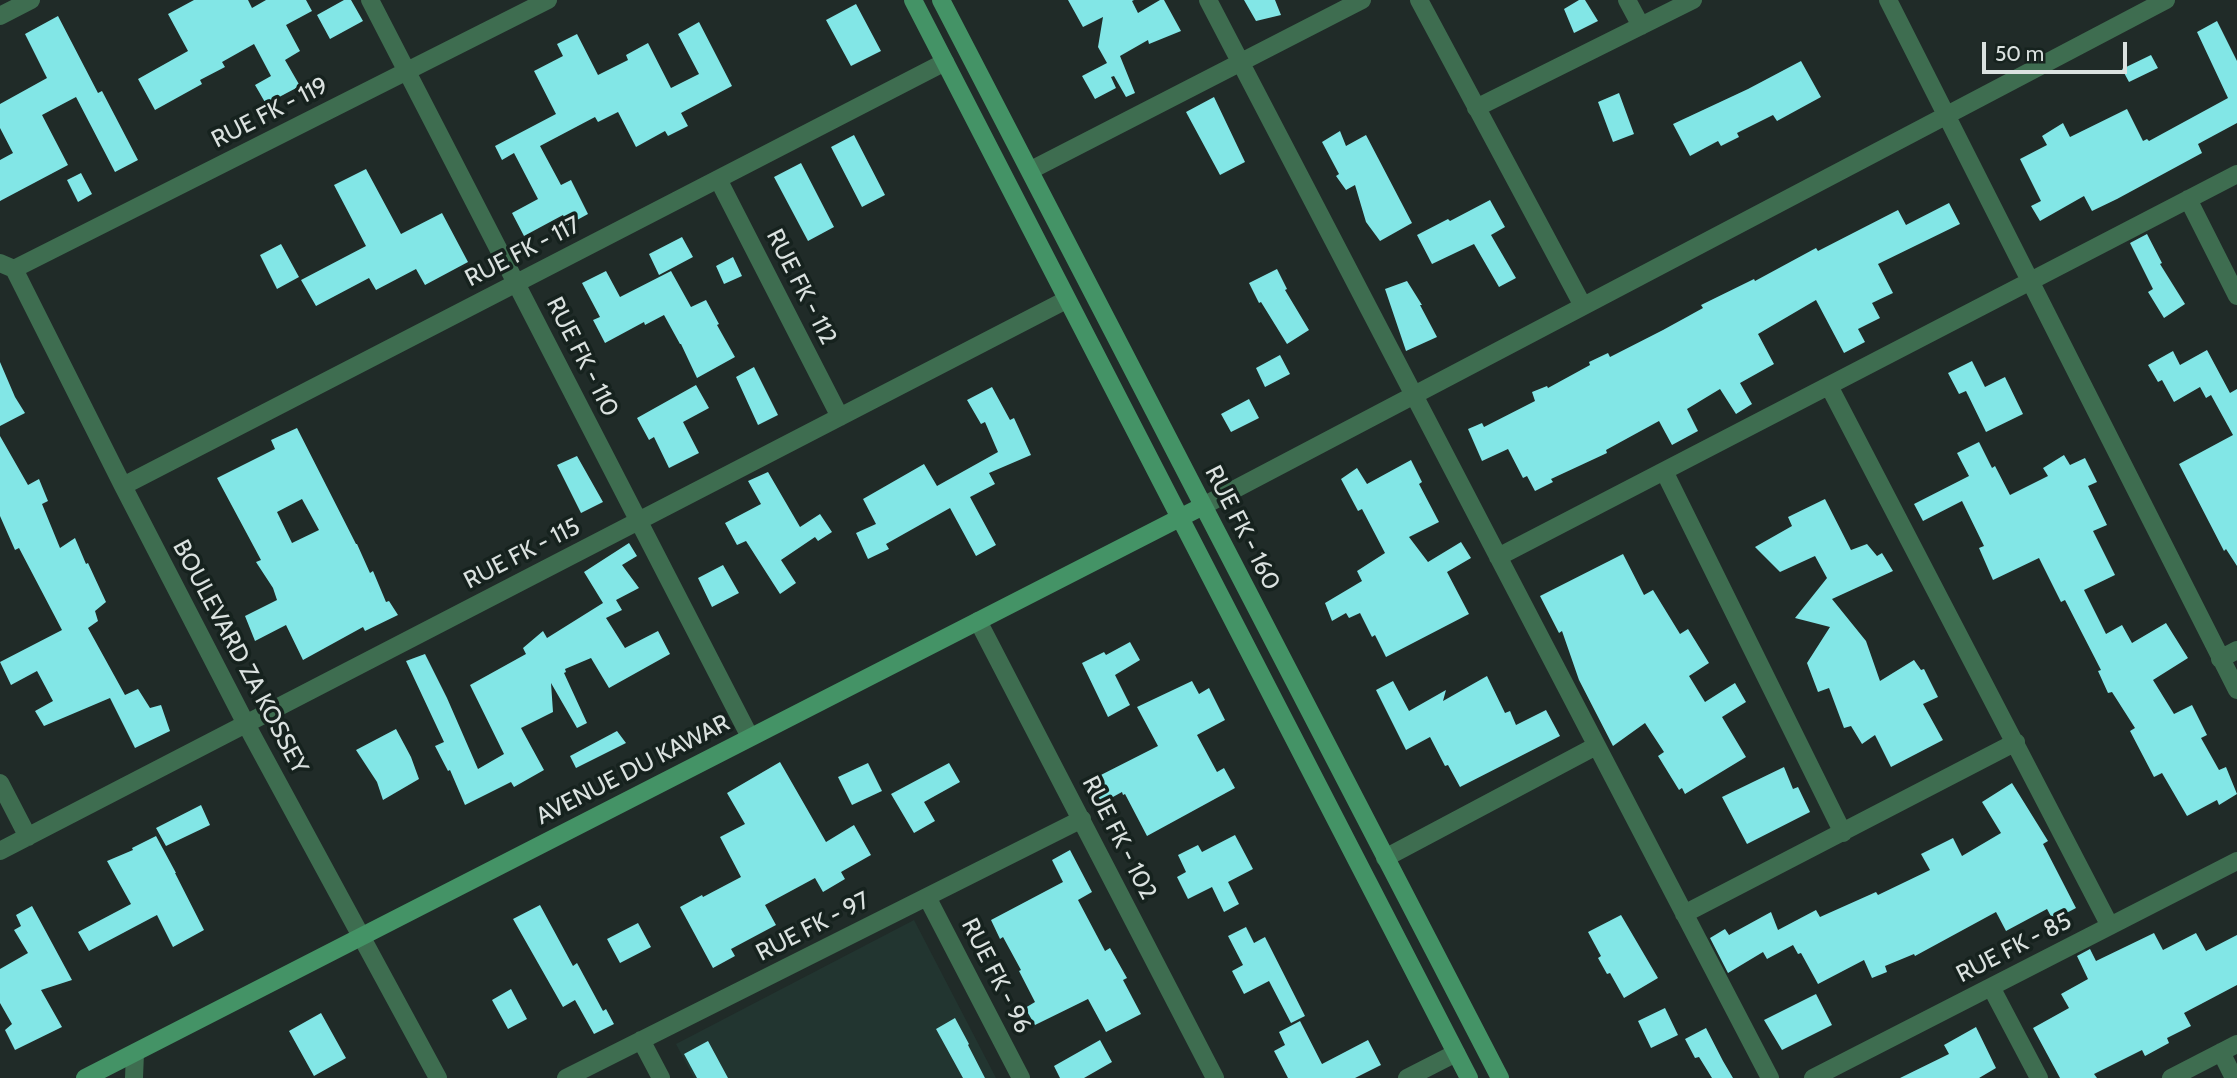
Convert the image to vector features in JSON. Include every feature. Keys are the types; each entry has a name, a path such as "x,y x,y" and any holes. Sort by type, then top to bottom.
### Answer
{"main road":[{"name":"RUE FK - 160","path":"913,0 1469,1078"},
{"name":"RUE FK - 160","path":"941,0 1500,1078"},
{"name":"AVENUE DU KAWAR","path":"85,1078 1203,506"}],"street":[{"path":"0,16 31,0"},
{"name":"RUE FK - 110","path":"370,0 750,737"},
{"name":"RUE FK - 119","path":"7,266 548,0"},
{"path":"1208,0 1770,1078"},
{"path":"1031,170 1362,0"},
{"path":"1419,0 1583,306"},
{"path":"1627,0 1640,26"},
{"path":"1476,108 1693,0"},
{"path":"1888,0 2237,690"},
{"path":"1203,506 2166,0"},
{"name":"RUE FK - 117","path":"123,486 945,62"},
{"path":"1498,557 2237,174"},
{"name":"RUE FK - 112","path":"718,179 840,417"},
{"path":"2188,199 2237,296"},
{"name":"BOULEVARD ZA KOSSEY","path":"7,266 246,724 438,1078"},
{"name":"RUE FK - 115","path":"0,851 1066,300"},
{"path":"1829,386 2110,926"},
{"path":"1664,471 1843,833"},
{"name":"RUE FK - 102","path":"978,621 1215,1078"},
{"path":"2220,659 2237,650"},
{"path":"1684,914 2015,742"},
{"path":"1385,858 1596,746"},
{"path":"0,783 28,837"},
{"name":"RUE FK - 97","path":"566,1078 1082,819"},
{"name":"RUE FK - 85","path":"1813,1078 2237,861"},
{"name":"RUE FK - 96","path":"927,897 1021,1078"},
{"path":"1991,987 2039,1078"},
{"path":"641,1040 661,1078"},
{"path":"2171,1078 2229,1048 2234,1078"},
{"path":"134,1078 135,1053"},
{"path":"1407,1078 1456,1053"}],"shaded area":[{"path":"914,920 996,1078 694,1078 676,1044"}],"building":[{"path":"194,0 248,0 252,8 266,0 306,0 312,11 286,25 300,51 285,60 300,86 266,104 255,85 271,76 254,44 222,62 225,67 200,80 202,84 155,110 138,79 188,51 168,14"},
{"path":"344,0 351,0 363,21 330,39 317,15"},
{"path":"1068,0 1134,0 1132,1 1138,13 1164,0 1181,31 1149,44 1148,40 1120,56 1135,93 1126,97 1114,76 1111,77 1116,88 1095,99 1082,76 1107,63 1098,47 1103,17 1083,27"},
{"path":"1244,0 1275,0 1281,15 1256,21"},
{"path":"1579,0 1585,0 1598,21 1574,33 1564,9"},
{"path":"856,4 881,51 851,66 826,20"},
{"path":"58,16 98,93 102,91 138,160 115,172 76,97 42,115 68,165 0,201 0,160 13,153 0,128 0,104 47,78 25,34"},
{"path":"2217,21 2237,61 2237,123 2198,144 2202,153 2117,199 2092,211 2084,196 2040,221 2031,206 2041,201 2020,159 2047,145 2042,136 2063,123 2070,137 2127,109 2143,141 2149,141 2228,98 2197,32"},
{"path":"699,22 732,86 681,113 688,126 668,136 665,131 636,147 618,112 598,122 595,117 540,146 561,185 571,180 588,214 568,225 563,215 524,236 512,213 538,199 514,153 502,160 495,146 556,114 534,71 563,56 557,44 577,34 598,75 628,60 626,55 648,43 671,88 699,74 678,34"},
{"path":"2151,55 2158,68 2129,82 2122,69"},
{"path":"1801,61 1821,97 1777,121 1773,115 1737,133 1739,137 1721,146 1718,141 1690,156 1673,124"},
{"path":"1619,93 1634,134 1613,142 1598,102"},
{"path":"1214,97 1245,162 1220,175 1186,112"},
{"path":"1340,131 1346,146 1366,135 1412,223 1380,241 1366,222 1355,185 1346,190 1336,176 1339,174 1322,142"},
{"path":"854,135 885,195 862,207 831,147"},
{"path":"801,163 834,227 808,241 774,177"},
{"path":"366,169 401,234 442,213 468,262 425,285 416,269 376,290 369,278 316,306 301,280 366,246 334,185"},
{"path":"81,173 92,194 78,202 67,180"},
{"path":"1490,200 1505,227 1491,235 1516,278 1499,287 1474,244 1432,264 1417,235"},
{"path":"1949,203 1960,224 1878,264 1893,293 1872,303 1880,318 1858,329 1865,342 1844,353 1816,300 1758,334 1774,364 1740,383 1752,404 1736,414 1720,389 1687,409 1698,431 1672,445 1659,421 1606,450 1607,453 1551,479 1553,482 1535,491 1527,476 1523,478 1508,449 1482,461 1468,429 1482,423 1484,427 1535,401 1532,392 1547,386 1548,388 1590,365 1589,362 1608,353 1610,357 1663,330 1703,308 1701,305 1754,279 1755,281 1816,248 1818,251 1898,210 1906,225"},
{"path":"2147,234 2162,263 2160,264 2185,304 2164,318 2148,292 2153,289 2130,243"},
{"path":"682,237 693,257 659,275 649,254"},
{"path":"281,244 299,277 277,289 260,255"},
{"path":"733,257 742,276 724,284 716,266"},
{"path":"1277,269 1287,289 1285,290 1309,330 1287,344 1249,283"},
{"path":"606,271 620,297 671,271 691,307 706,300 735,357 697,378 664,315 645,325 644,322 605,343 593,320 600,317 582,283"},
{"path":"1407,281 1437,337 1406,351 1385,289"},
{"path":"2207,350 2230,393 2237,389 2237,566 2226,549 2224,551 2179,464 2233,435 2211,395 2206,398 2200,387 2174,402 2162,380 2158,382 2148,365 2173,351 2180,365"},
{"path":"1280,355 1290,374 1265,387 1256,368"},
{"path":"1972,361 1985,387 2005,377 2023,414 1986,432 1966,391 1959,394 1948,373"},
{"path":"0,362 25,413 0,426"},
{"path":"754,367 778,415 758,425 736,377"},
{"path":"696,385 709,408 683,422 699,453 669,468 654,437 649,440 637,418"},
{"path":"992,387 1010,420 1014,418 1031,455 989,473 995,484 970,497 996,545 976,556 950,508 886,544 889,549 868,559 856,533 876,524 863,499 924,464 937,486 998,452 985,422 981,424 967,400"},
{"path":"1249,399 1259,418 1231,432 1221,414"},
{"path":"297,428 370,573 373,571 386,602 389,601 398,615 365,631 363,627 303,660 286,625 255,641 245,616 277,600 273,588 256,562 261,560 217,478 275,449 271,440","holes":["302,499 319,530 292,543 277,512"]},
{"path":"0,436 28,485 39,479 48,501 42,504 60,548 75,538 86,564 88,563 106,602 95,611 98,621 88,628 125,695 138,689 150,708 161,705 170,731 135,748 110,698 44,726 35,711 53,701 37,671 11,685 0,662 62,630 19,548 15,550 0,516"},
{"path":"1979,442 2010,495 2048,476 2043,468 2064,455 2070,465 2085,458 2097,482 2088,486 2107,525 2093,531 2115,575 2084,590 2106,634 2122,625 2132,643 2166,623 2188,658 2153,680 2174,714 2192,705 2207,735 2201,738 2219,770 2226,767 2237,794 2219,805 2217,800 2187,816 2162,773 2154,777 2130,731 2135,728 2112,692 2108,693 2098,671 2101,670 2065,600 2061,602 2039,558 1993,580 1979,548 1984,546 1962,501 1923,521 1914,504 1969,476 1957,453"},
{"path":"577,456 603,502 581,513 557,465"},
{"path":"1411,460 1422,482 1419,484 1439,522 1409,537 1428,562 1461,542 1471,558 1447,572 1469,614 1386,657 1360,613 1349,618 1346,613 1332,621 1325,603 1362,581 1357,571 1385,553 1362,509 1358,511 1341,479 1357,468 1367,484"},
{"path":"768,472 800,527 820,514 832,532 818,541 815,537 781,560 796,583 780,594 746,541 737,545 725,523 761,504 748,481"},
{"path":"1825,499 1851,550 1867,544 1877,556 1882,553 1893,571 1832,599 1866,641 1880,681 1914,660 1921,670 1924,669 1938,697 1923,704 1943,740 1891,767 1875,735 1862,744 1851,726 1844,728 1829,688 1818,692 1807,663 1830,627 1795,618 1827,578 1815,556 1780,572 1755,547 1792,526 1788,517"},
{"path":"629,543 637,556 622,565 639,588 616,600 622,610 606,618 625,648 658,631 670,654 609,688 591,658 565,669 564,673 587,723 577,728 551,683 553,712 521,728 544,770 514,787 511,782 465,805 450,770 448,771 435,746 444,742 406,661 425,654 478,769 504,754 470,685 526,654 523,648 543,631 547,638 603,603 584,572"},
{"path":"1623,554 1644,595 1653,590 1680,634 1688,629 1709,663 1689,676 1705,702 1735,683 1746,702 1722,717 1746,757 1685,794 1682,788 1679,790 1658,756 1664,752 1645,723 1613,746 1579,680 1562,631 1559,633 1540,596"},
{"path":"723,565 739,593 712,607 698,578"},
{"path":"1130,642 1140,660 1115,675 1130,705 1108,717 1082,663 1104,652 1106,655"},
{"path":"1487,676 1505,713 1510,711 1516,725 1546,710 1560,736 1460,787 1430,737 1406,750 1376,690 1393,681 1409,711 1446,690 1443,701"},
{"path":"1192,681 1199,694 1209,688 1225,720 1197,735 1217,772 1224,768 1235,788 1147,836 1125,794 1122,792 1102,803 1089,781 1158,746 1137,707"},
{"path":"396,729 419,779 383,800 377,782 356,750"},
{"path":"617,731 626,743 576,768 570,756"},
{"path":"780,762 826,842 854,825 871,855 841,872 845,879 823,892 815,878 765,905 776,925 731,949 735,956 713,968 680,907 741,877 720,837 745,824 727,793"},
{"path":"868,763 882,791 852,805 838,777"},
{"path":"949,763 960,782 924,802 935,821 914,833 891,794"},
{"path":"1784,767 1793,789 1798,787 1810,812 1747,844 1722,797"},
{"path":"2012,783 2048,841 2043,844 2076,908 2053,920 2047,909 2006,931 1996,912 1915,956 1914,954 1885,966 1887,972 1872,978 1864,960 1818,984 1801,953 1798,954 1793,945 1767,959 1763,952 1728,973 1710,938 1725,929 1729,935 1771,912 1778,930 1816,910 1820,917 1876,892 1878,895 1930,870 1921,854 1953,838 1962,856 2001,833 1982,802"},
{"path":"201,805 210,825 166,846 156,828"},
{"path":"1235,835 1253,869 1228,882 1239,904 1224,912 1212,887 1188,899 1177,877 1186,872 1178,855 1198,845 1202,852"},
{"path":"156,836 204,930 173,947 157,915 89,951 78,932 131,904 107,861"},
{"path":"1070,850 1092,892 1078,900 1105,951 1110,948 1127,978 1123,980 1141,1014 1106,1032 1088,999 1035,1025 1025,1008 1035,1002 1019,971 1021,970 991,920 1063,882 1052,860"},
{"path":"540,905 573,966 577,963 603,1011 606,1009 614,1024 594,1034 575,1000 563,1007 513,919"},
{"path":"32,906 72,980 41,990 62,1027 15,1050 5,1030 12,1024 0,1003 0,969 28,953 14,930 21,926 16,915"},
{"path":"1621,915 1658,978 1624,998 1598,958 1601,956 1588,932"},
{"path":"638,923 651,947 620,963 607,939"},
{"path":"1246,927 1254,943 1265,937 1305,1016 1291,1023 1269,981 1244,994 1232,971 1243,965 1228,936"},
{"path":"2154,933 2163,950 2196,933 2206,951 2237,935 2237,985 2184,1013 2191,1026 2167,1038 2169,1043 2145,1056 2142,1050 2094,1074 2097,1078 2060,1078 2033,1028 2069,1008 2061,994 2088,979 2077,956 2090,949 2096,961"},
{"path":"511,989 527,1019 508,1029 492,1000"},
{"path":"1816,994 1832,1025 1782,1050 1764,1020"},
{"path":"1665,1008 1678,1035 1651,1048 1638,1021"},
{"path":"321,1013 346,1058 314,1076 289,1031"},
{"path":"955,1018 985,1078 963,1078 936,1029"},
{"path":"1300,1021 1322,1064 1368,1040 1381,1065 1355,1078 1288,1078 1274,1051 1285,1045 1279,1032"},
{"path":"1976,1027 1996,1068 1979,1078 1900,1078 1949,1054 1944,1045"},
{"path":"1706,1028 1733,1078 1712,1078 1699,1057 1695,1058 1685,1039"},
{"path":"1100,1040 1112,1062 1084,1078 1060,1078 1054,1066"},
{"path":"708,1041 728,1078 697,1078 684,1054"}]}
